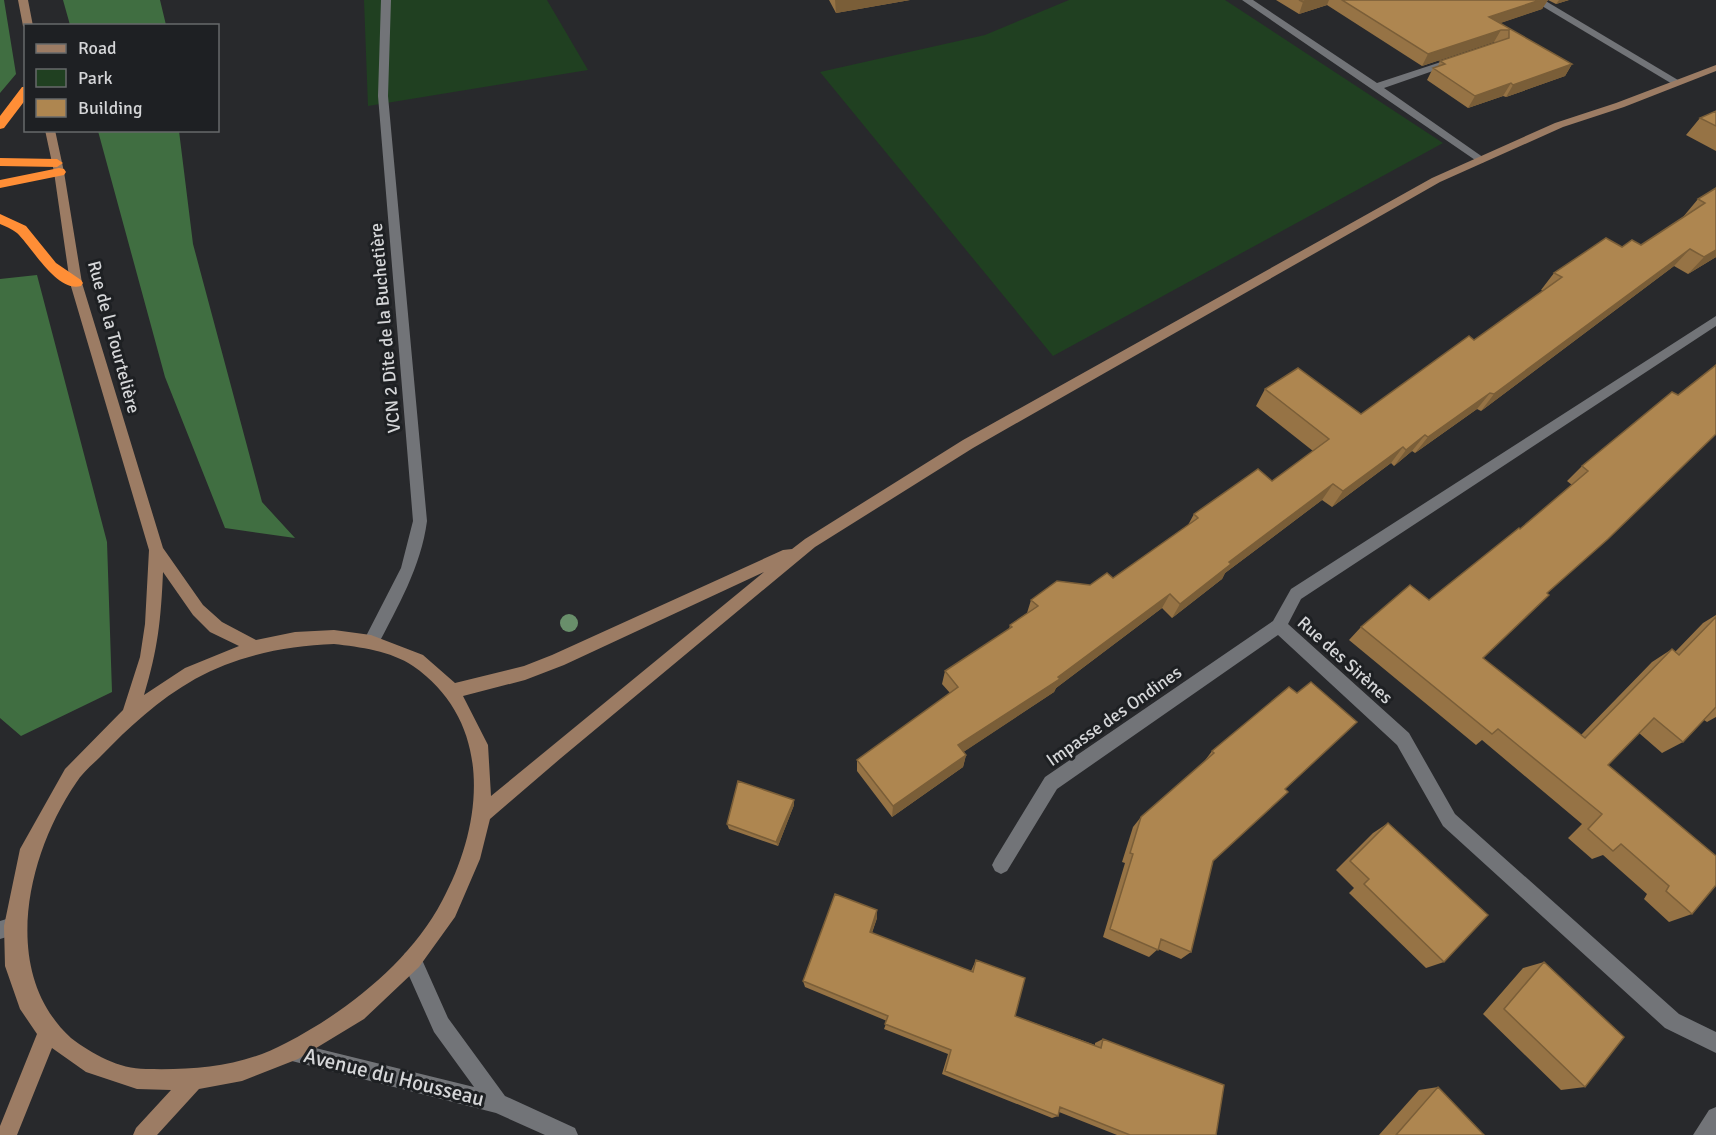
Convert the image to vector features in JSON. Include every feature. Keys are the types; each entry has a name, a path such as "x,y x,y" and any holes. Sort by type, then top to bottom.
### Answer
{"highway":[{"path":"0,125 24,93"},
{"path":"0,162 58,167"},
{"path":"0,184 58,167"},
{"path":"0,218 21,230 51,266 76,283"}],"main road":[{"path":"23,0 28,24"},
{"path":"452,691 525,673 558,660 810,543 978,438 1436,180 1559,125 1716,68"},
{"name":"Rue de la Tourtelière","path":"50,132 76,283 156,550 198,610 216,627 255,647"},
{"path":"483,814 810,543"},
{"name":"Rue de la Tourtelière","path":"130,714 148,657 153,624 156,550"},
{"path":"334,637 371,642 417,660 452,691 480,745 483,814 471,859 447,910 411,960 357,1012 291,1052 242,1071 194,1080 136,1079 86,1062 48,1032 27,1002 6,928 29,849 71,775 130,714 191,673 255,647 304,638 334,637"},
{"path":"7,1135 48,1032"},
{"path":"143,1135 194,1080"}],"street":[{"name":"VCN 2 Dite de la Buchetière","path":"371,642 407,571 418,543 420,521 383,96 386,0"},
{"path":"1247,0 1482,160"},
{"path":"1537,0 1678,83"},
{"path":"1376,87 1464,57"},
{"name":"Rue des Sirènes","path":"1716,320 1296,594 1279,626 1403,739 1449,820 1672,1021 1716,1043"},
{"name":"Impasse des Ondines","path":"1001,865 1051,783 1279,626"},
{"name":"Avenue du Housseau","path":"411,960 441,1025 498,1103"},
{"name":"Avenue du Housseau","path":"291,1052 498,1103 568,1135"},
{"path":"1703,1135 1716,1117"}],"green space":[{"path":"0,0 4,0 16,74 0,93"},
{"path":"63,0 160,0 166,24 70,24"},
{"path":"364,0 547,0 588,70 368,106"},
{"path":"1069,0 1225,0 1443,143 1053,356 820,72 985,35"},
{"path":"98,132 179,132 193,244 262,502 295,538 225,528 165,377"},
{"path":"37,275 107,542 112,692 21,736 0,718 0,279"}],"building":[{"path":"1342,0 1540,0 1489,17 1572,64 1475,96 1433,68 1445,64 1440,61 1509,38 1509,30 1501,30 1428,54"},
{"path":"1716,111 1716,126 1700,118"},
{"path":"1716,188 1716,250 1704,257 1690,249 1494,394 1490,393 1406,450 1403,447 1343,491 1333,484 1229,562 1231,564 1180,604 1170,594 1058,677 1060,679 958,745 966,755 893,806 857,760 958,687 945,671 1012,627 1010,625 1038,606 1031,600 1057,581 1090,585 1107,573 1113,578 1198,518 1194,514 1258,469 1272,481 1329,439 1265,389 1298,368 1361,414 1469,336 1474,340 1562,277 1554,273 1606,238 1622,247 1632,240 1641,245 1705,203 1698,199"},
{"path":"1716,365 1716,434 1608,539 1547,593 1549,595 1483,658 1585,738 1672,649 1679,655 1716,617 1716,707 1683,742 1654,718 1608,765 1716,856 1716,885 1692,914 1666,891 1669,886 1621,844 1613,851 1588,829 1602,814 1498,729 1492,734 1361,627 1410,585 1429,600 1520,529 1588,471 1582,466 1672,392 1678,395"},
{"path":"1311,682 1357,722 1285,789 1288,792 1213,861 1191,952 1161,939 1158,950 1110,929 1133,854 1130,853 1141,817 1214,753 1212,751 1289,687 1297,693"},
{"path":"738,781 794,800 776,842 727,824"},
{"path":"1388,823 1488,915 1444,962 1364,884 1369,879 1350,861"},
{"path":"835,894 877,910 870,932 973,972 976,960 1025,978 1015,1016 1101,1048 1103,1039 1224,1085 1216,1135 1130,1135 1060,1107 1058,1116 945,1071 951,1050 885,1024 888,1016 803,981"},
{"path":"1544,962 1624,1037 1585,1087 1504,1009"},
{"path":"1438,1087 1484,1135 1396,1135"}]}
